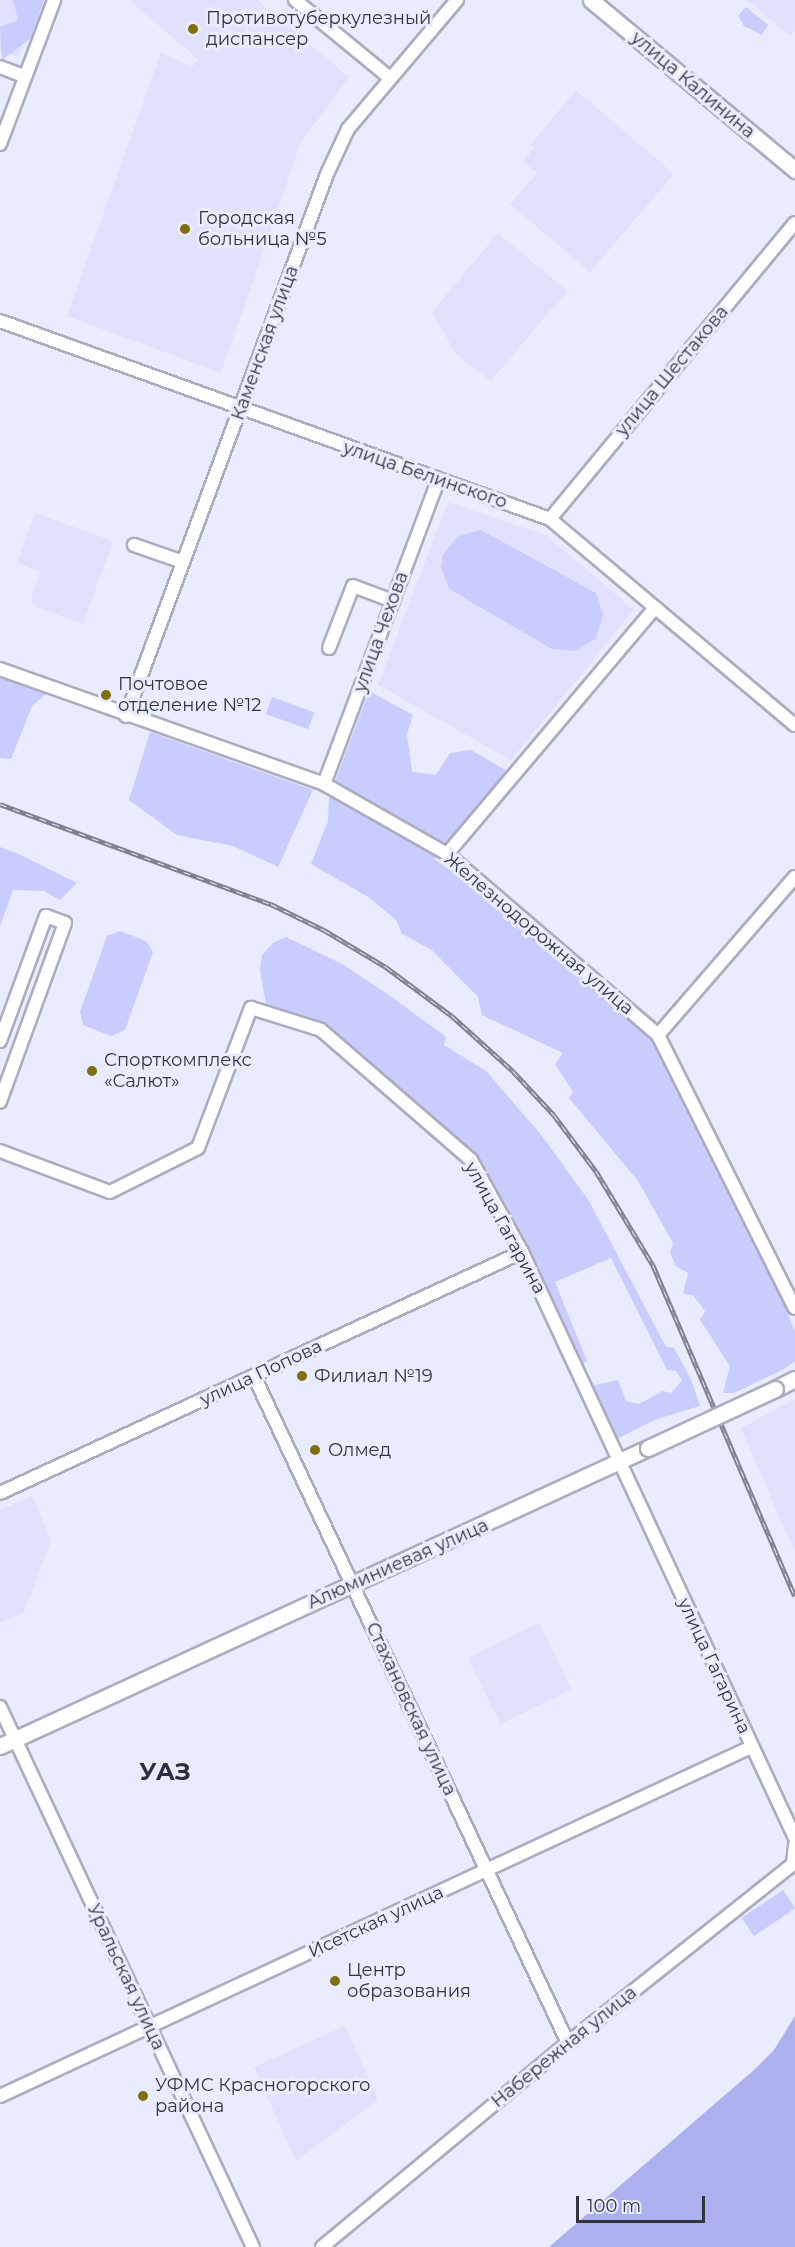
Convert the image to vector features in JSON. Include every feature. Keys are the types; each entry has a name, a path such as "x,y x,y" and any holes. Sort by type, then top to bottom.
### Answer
{"main road":[{"name":"улица Калинина","path":"591,0 795,170"},
{"name":"Алюминиевая улица","path":"0,1746 795,1379"}],"street":[{"path":"0,144 23,76 54,0"},
{"path":"295,0 390,78"},
{"name":"Каменская улица","path":"126,716 327,174 348,129 458,0"},
{"path":"0,67 23,76"},
{"name":"улица Шестакова","path":"550,519 795,223"},
{"name":"улица Белинского","path":"0,321 240,410 550,519 795,724"},
{"name":"улица Чехова","path":"324,784 438,480"},
{"path":"134,545 183,562"},
{"path":"329,648 353,586 393,601"},
{"path":"447,855 655,608"},
{"name":"Железнодорожная улица","path":"0,669 126,716 324,784 447,855 658,1035 795,1308"},
{"path":"658,1035 795,876"},
{"path":"0,1041 46,916 65,923 0,1102"},
{"name":"улица Гагарина","path":"0,1150 110,1192 198,1148 251,1008 321,1030 471,1160 522,1252 795,1838"},
{"name":"улица Попова","path":"0,1493 522,1252"},
{"name":"Стахановская улица","path":"254,1376 568,2043"},
{"name":"Уральская улица","path":"0,1707 253,2247"},
{"name":"Исетская улица","path":"0,2096 149,2025 487,1872 751,1747"},
{"name":"Набережная улица","path":"322,2247 568,2043 793,1864 795,1844"}],"shaded area":[{"path":"0,0 40,0 18,57 0,50"},
{"path":"13,0 44,0 31,38 2,60 0,27 18,20"},
{"name":"Городская больница №5","path":"129,0 257,0 349,77 301,142 221,373 67,316 161,52 192,67 198,59"},
{"path":"747,0 795,0 795,31 790,36"},
{"path":"746,7 768,25 762,35 744,26 738,16"},
{"path":"576,90 674,174 590,272 510,204 537,173 523,161 534,148 530,145"},
{"path":"498,233 567,291 491,381 456,354 432,312"},
{"path":"448,502 546,535 634,610 511,760 378,685"},
{"path":"35,513 113,541 83,624 34,606 31,598 40,572 17,563"},
{"path":"481,530 596,593 603,615 596,638 576,651 552,649 449,589 441,567 443,555 458,536"},
{"path":"0,677 46,694 32,706 11,759 0,758"},
{"path":"369,691 413,715 407,734 412,772 436,775 450,753 471,750 507,771 434,859 473,885 654,1039 768,1267 795,1331 795,1361 784,1369 734,1393 723,1393 730,1366 700,1320 705,1311 693,1295 683,1294 688,1273 676,1266 670,1253 673,1243 638,1181 569,1098 573,1092 555,1064 563,1053 482,1015 478,997 432,950 402,934 396,920 370,898 311,864 328,821 329,797"},
{"path":"272,697 314,712 308,729 266,714"},
{"path":"150,732 313,790 278,867 233,846 177,835 129,800"},
{"path":"0,847 77,883 60,900 44,891 13,890 0,926"},
{"path":"120,931 146,941 153,952 125,1030 111,1036 83,1025 80,1012 107,936"},
{"path":"286,937 344,965 389,995 446,1037 444,1045 486,1071 542,1136 589,1201 666,1347 674,1348 691,1379 700,1406 654,1420 617,1439 610,1432 591,1386 618,1380 626,1401 639,1404 663,1391 671,1393 682,1380 676,1371 667,1370 611,1258 555,1282 587,1361 580,1366 505,1206 472,1154 343,1038 266,1005 260,970 262,955 273,943"},
{"path":"795,1399 795,1553 741,1428"},
{"path":"32,1496 51,1541 24,1612 0,1623 0,1510"},
{"path":"539,1623 571,1690 500,1724 468,1658"},
{"path":"783,1890 795,1908 754,1936 742,1918"},
{"path":"795,2016 795,2247 549,2247 754,2070 774,2050"},
{"path":"345,2026 378,2100 296,2161 254,2067"}],"railway":[{"path":"0,804 271,904 324,930 386,967 452,1016 513,1071 554,1115 596,1171 653,1265 795,1596"}],"place":[{"name":"Противотуберкулезный диспансер","path":"193,29"},
{"name":"Городская больница №5","path":"185,229"},
{"name":"Почтовое отделение №12","path":"106,695"},
{"name":"Спорткомплекс «Салют»","path":"92,1071"},
{"name":"Филиал №19","path":"302,1376"},
{"name":"Олмед","path":"315,1450"},
{"name":"Центр образования","path":"335,1981"},
{"name":"УФМС Красногорского района","path":"143,2096"}],"district":[{"name":"УАЗ","path":"165,1772"}]}
